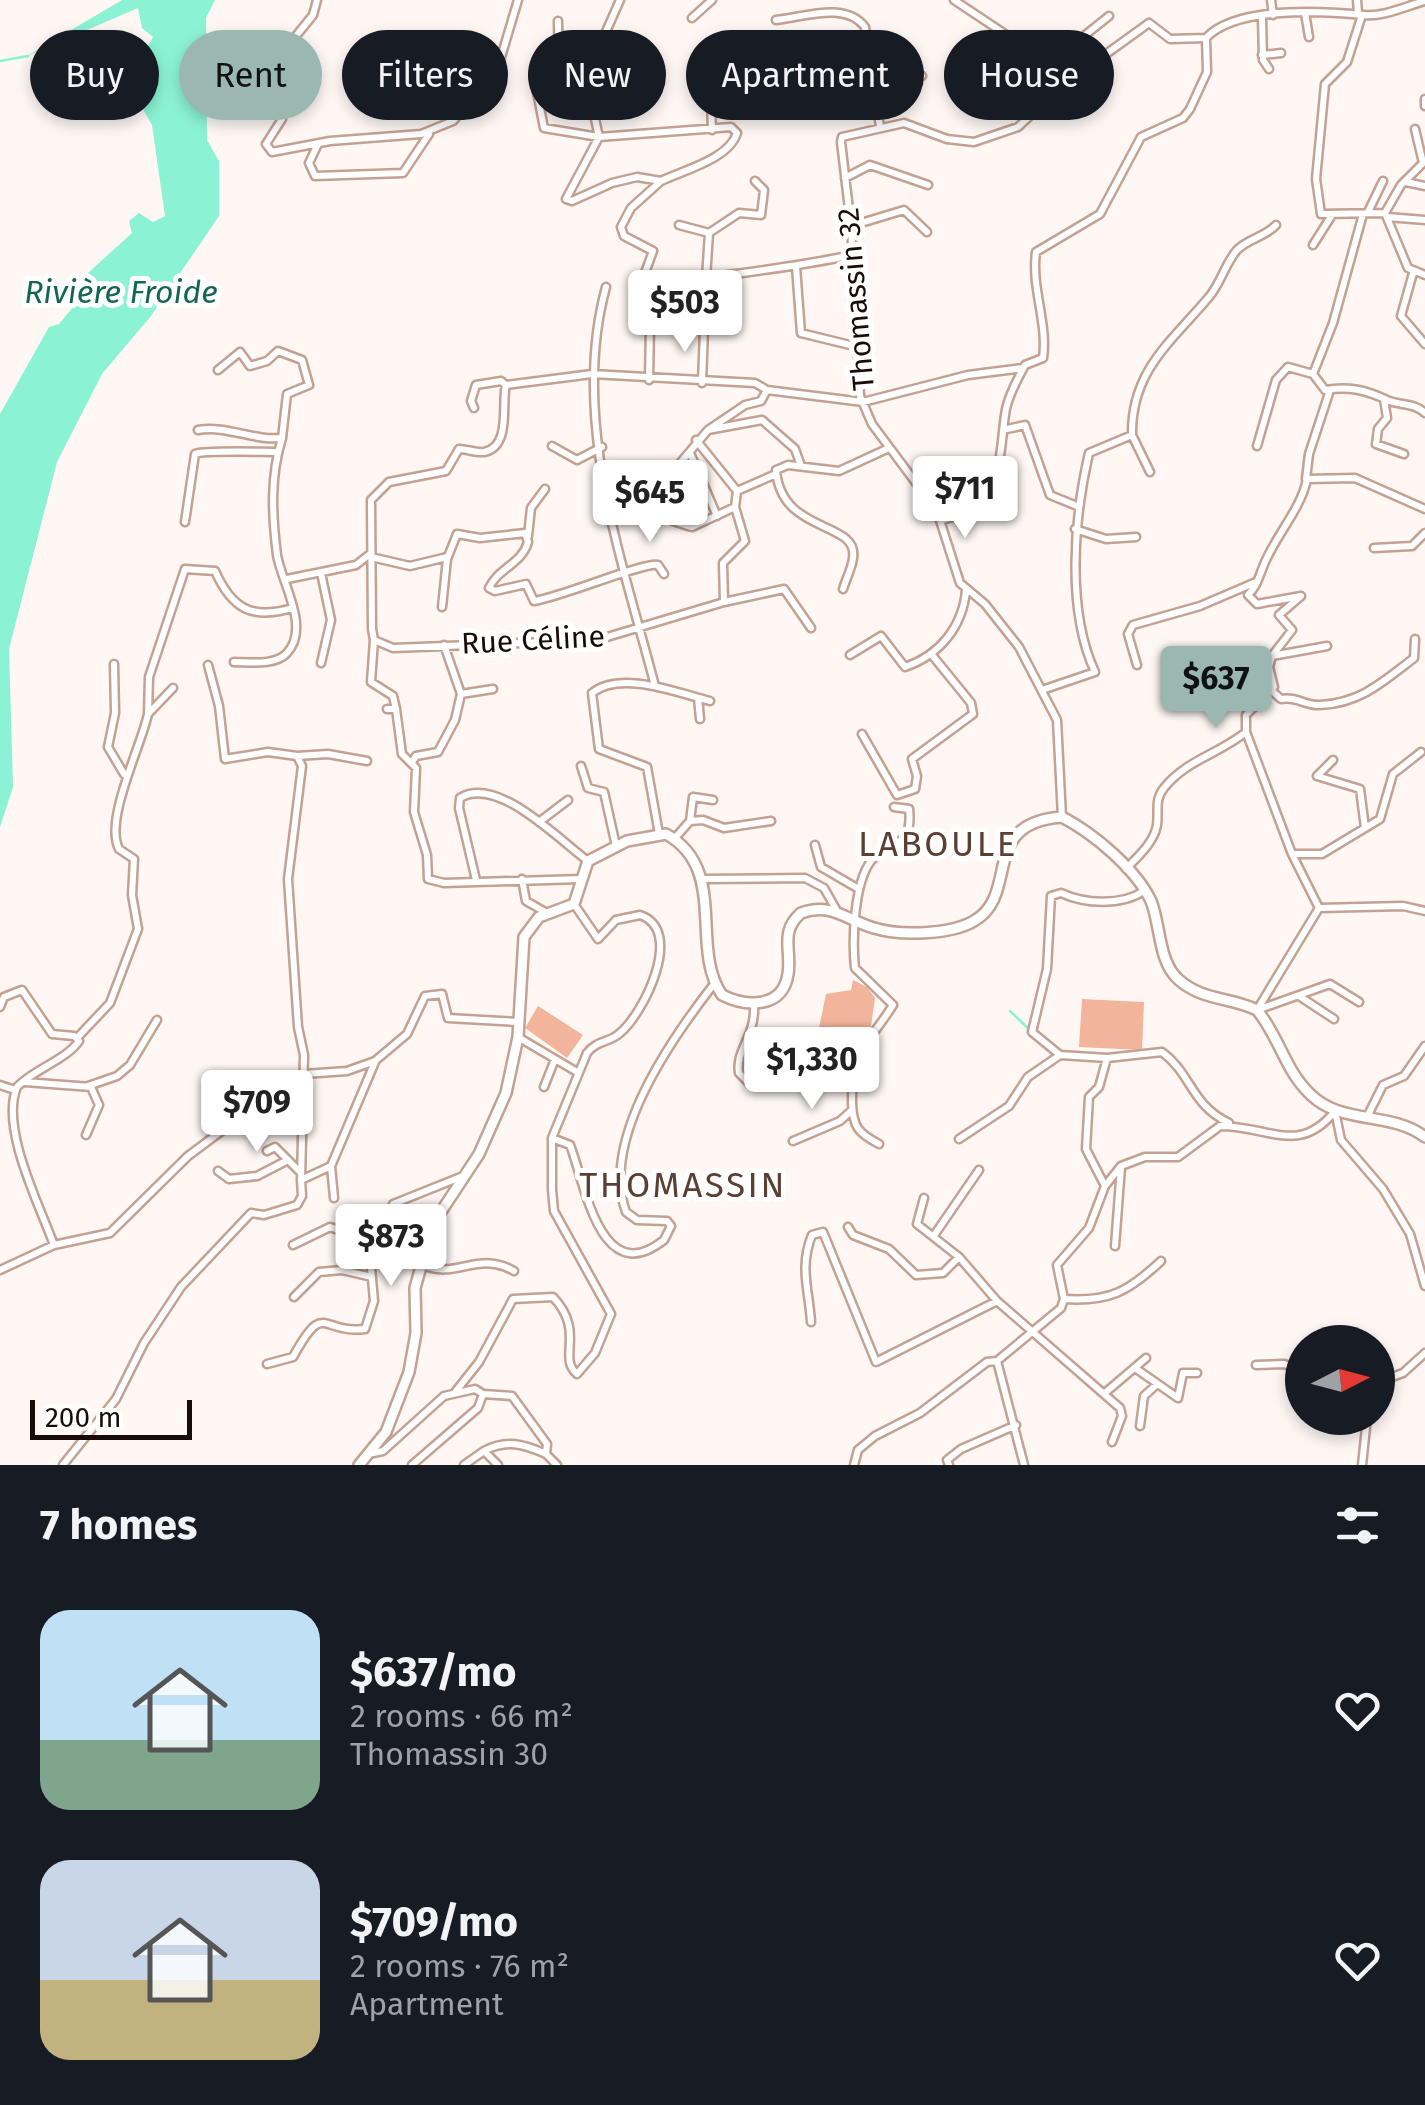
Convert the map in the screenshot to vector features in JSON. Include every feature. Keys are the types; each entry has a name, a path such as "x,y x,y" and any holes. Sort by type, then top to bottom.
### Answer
{"main road":[{"path":"359,1465 373,1453 386,1432 410,1372 416,1333 413,1302 433,1224 491,1133 506,1094 518,1038 524,937 548,913 574,904 588,861 616,846 659,834 674,838 702,880 714,984 722,996 754,1004 766,1003 784,985 788,975 786,934 792,922 815,908 838,911 858,922 899,933 961,926 976,920 989,904 1010,840 1023,828 1062,818 1090,836 1144,891 1167,966 1177,979 1203,997 1257,1010 1294,1076 1312,1097 1336,1111 1405,1124 1425,1138"}],"street":[{"path":"317,0 313,15 296,36 294,78 282,100 282,119 266,144 272,152 318,143 430,133 453,121 496,74 518,0"},
{"path":"620,0 601,43 604,57 590,96 600,137 570,186 567,202 637,177 661,181"},
{"path":"692,18 712,0"},
{"path":"954,0 997,30"},
{"path":"1271,0 1274,15"},
{"path":"1356,0 1360,14 1347,62 1325,84 1318,122 1318,206 1321,214 1332,216 1365,213 1425,220"},
{"path":"1114,48 1149,23 1170,40 1206,38 1217,27 1232,21 1305,12 1360,14 1425,1"},
{"path":"776,20 845,11 858,17 865,30"},
{"path":"1305,12 1309,37"},
{"path":"1092,30 1109,16"},
{"path":"1262,17 1262,55 1269,69"},
{"path":"558,21 559,80 535,82 544,128 600,137 731,128 737,138 703,164 661,181 632,208 621,228 624,236 653,251 642,285 660,292 677,292 706,278 852,256"},
{"path":"474,408 471,401 476,386 592,374 754,384 767,390 863,402 968,376 1024,368 1043,358 1046,340 1034,270 1036,252 1100,214 1141,137 1183,118 1206,80 1210,61 1206,38"},
{"path":"1262,55 1281,53"},
{"path":"712,120 712,130"},
{"path":"879,120 880,127 904,124 947,139 974,142 1018,127 1026,120"},
{"name":"Thomassin 32","path":"880,127 842,137 863,402 889,448 915,476 940,521 954,570 966,590 1012,637 1042,690 1061,736 1062,818"},
{"path":"1386,215 1405,182 1423,163 1415,129"},
{"path":"318,143 309,163 315,176 395,175 408,166 430,133"},
{"path":"845,178 870,165 928,185"},
{"path":"1312,374 1333,323 1365,213 1383,180"},
{"path":"678,226 709,233 739,213 761,215 764,190 755,181"},
{"path":"1405,182 1425,186"},
{"path":"851,226 904,210 927,232"},
{"path":"1386,215 1413,273 1402,316 1425,344"},
{"path":"1312,246 1332,216"},
{"path":"1150,472 1132,435 1133,399 1177,327 1210,297 1240,248 1268,234 1276,225"},
{"path":"706,278 709,233"},
{"path":"796,267 801,333 858,347"},
{"path":"1413,273 1425,275"},
{"path":"606,287 595,327 592,374 610,504 655,686"},
{"path":"649,380 650,324"},
{"path":"702,383 704,329"},
{"path":"218,370 240,352 244,352 244,362 250,366 267,361 278,351 302,360 309,385 286,394 272,487 278,560 287,579 293,638 286,654 266,662 234,662"},
{"path":"940,521 976,508 982,500 1001,456 1007,429 1006,409 1024,368"},
{"path":"1257,446 1282,369 1312,374 1320,386 1330,390 1339,386 1371,390 1384,399 1416,405 1425,413"},
{"path":"506,385 505,424 489,450 459,450 446,471 389,482 376,492 370,511 374,640 371,682 393,696 402,754 412,762 417,787 414,812 427,856 428,879 444,883 583,878"},
{"path":"652,474 668,472 708,430 744,405 761,401 767,390"},
{"path":"1319,908 1292,854 1246,732 1246,715 1272,691 1272,656 1292,630 1279,615 1302,597 1250,602 1248,595 1280,528 1304,494 1308,454 1330,390"},
{"path":"1384,399 1387,418 1378,429 1376,444 1404,454"},
{"path":"708,430 762,420 795,450 801,466"},
{"path":"1007,429 1025,424 1050,494 1076,506"},
{"path":"198,430 236,432 260,440 282,438"},
{"path":"1042,690 1095,672 1084,641 1076,506 1090,453 1132,435"},
{"path":"696,440 736,491 735,507 745,541 723,563 724,602"},
{"path":"552,446 576,460 602,447"},
{"path":"736,491 776,474 782,465 839,471 889,448"},
{"path":"185,522 195,454 204,450 229,455 278,452"},
{"path":"690,453 717,517"},
{"path":"776,474 785,499 798,516 833,529 852,546 854,557 842,589"},
{"path":"1306,480 1354,478 1425,510"},
{"path":"545,489 531,508 522,557 490,582 490,590 526,584 537,601 625,576 652,563 664,574"},
{"path":"610,504 636,503 659,517 692,527 735,507"},
{"path":"1075,529 1106,539 1136,537"},
{"path":"442,607 447,558 457,534 480,538 520,532 528,536"},
{"path":"1374,548 1412,546 1425,533"},
{"path":"287,579 356,565 371,557 410,566 447,558"},
{"path":"54,1245 22,1172 9,1156 6,1126 15,1090 78,1045 78,1038 110,1002 138,929 132,894 134,859 119,849 113,833 123,804 125,775 142,742 149,678 185,570 215,572 225,592 247,613 264,616 292,608"},
{"path":"321,573 331,620 321,662"},
{"path":"1137,665 1128,634 1133,625 1200,606 1256,582"},
{"name":"Rue Céline","path":"374,640 394,648 580,642 640,630 724,602 787,590 812,628"},
{"path":"850,655 881,636 905,667 932,655 964,616 966,590"},
{"path":"1272,691 1281,699 1295,696 1316,706 1362,698 1414,658 1414,639"},
{"path":"412,762 416,756 438,752 455,720 461,694 444,645"},
{"path":"1272,656 1327,646"},
{"path":"862,734 896,794 915,789 917,776 912,759 973,714 970,702 932,655"},
{"path":"114,664 115,713 108,748 125,775"},
{"path":"208,665 219,706 225,760 268,752 297,756 328,754 367,762"},
{"path":"659,834 647,767 599,749 594,690 606,686 655,686 710,702"},
{"path":"148,714 174,688"},
{"path":"461,694 493,689"},
{"path":"698,698 700,719"},
{"path":"387,708 396,708"},
{"path":"1126,869 1146,848 1157,828 1161,791 1182,766 1214,754 1246,732"},
{"path":"1292,854 1322,854 1382,816 1394,774 1421,752"},
{"path":"64,1465 116,1399 144,1344 181,1287 241,1218 297,1205 302,1196 304,1074 289,914 289,867 302,772 297,756"},
{"path":"1332,760 1317,776 1360,789 1365,828"},
{"path":"580,766 588,788 604,792 616,846"},
{"path":"476,880 459,808 463,794 485,792 521,806 588,861"},
{"path":"674,838 690,821 694,797 702,794 713,800"},
{"path":"539,822 568,800"},
{"path":"879,1144 859,1134 852,1108 853,1061 893,1005 856,968 857,888 871,860 900,844 906,832 909,809 894,807"},
{"path":"690,821 703,820 724,828 771,821"},
{"path":"815,845 821,867 857,888"},
{"path":"702,880 806,878 824,888 838,911"},
{"path":"522,879 526,902 548,913"},
{"path":"1144,891 1130,900 1079,900 1061,893 1052,896 1047,969 1032,1032 1060,1055 1107,1058 1162,1052 1178,1064 1197,1102 1233,1126"},
{"path":"373,1453 383,1451 434,1405 456,1391 479,1362 514,1300 552,1297 563,1308 572,1322 568,1360 577,1374 583,1372 606,1331 611,1314 554,1211 552,1138 578,1072 596,1042 619,1034 633,1018 659,966 662,947 653,923 640,915 616,920 598,939 574,904"},
{"path":"1319,908 1403,906 1425,911"},
{"path":"1257,1010 1319,908"},
{"path":"552,1138 570,1145 604,1239 622,1251 639,1251 664,1240 671,1226 667,1221 637,1220 626,1212 620,1184 622,1155 649,1081 714,984"},
{"path":"1257,1010 1330,984 1359,1002"},
{"path":"0,1007 4,997 22,990 52,1034 78,1038"},
{"path":"0,1270 54,1245 110,1233 202,1144 239,1118 257,1115 274,1094 304,1074 347,1071 375,1061 408,1034 420,1003 432,992 442,994 448,1018 518,1022"},
{"path":"1299,996 1334,1019"},
{"path":"754,1004 753,1035 740,1054 739,1073 750,1084 760,1084 789,1062"},
{"path":"24,1082 88,1087 117,1076 130,1065 157,1020"},
{"path":"518,1038 578,1072"},
{"path":"1367,1117 1383,1085 1404,1076 1425,1046"},
{"path":"958,1139 1009,1106 1028,1077 1060,1055"},
{"path":"1104,1186 1086,1149 1089,1096 1100,1087 1107,1058"},
{"path":"544,1086 555,1059"},
{"path":"334,1198 331,1166 375,1061"},
{"path":"0,1085 15,1090"},
{"path":"86,1135 99,1099 88,1087"},
{"path":"793,1141 840,1122 852,1108"},
{"path":"854,1465 858,1450 875,1436 920,1413 988,1362 997,1361 1061,1308 1064,1300 1057,1265 1089,1228 1104,1186 1121,1166 1145,1157 1178,1157 1214,1127 1233,1126 1298,1138 1320,1130 1336,1111"},
{"path":"1336,1111 1341,1140 1383,1189 1410,1234 1425,1286"},
{"path":"267,1151 275,1147 301,1176"},
{"path":"218,1170 228,1178 256,1176 288,1160"},
{"path":"301,1176 331,1166"},
{"path":"1115,1246 1121,1166"},
{"path":"934,1234 979,1170"},
{"path":"267,1364 293,1357 309,1328 318,1322 365,1329 374,1301 372,1277 383,1226 393,1204 464,1176"},
{"path":"924,1198 917,1224 934,1234 1030,1332 1106,1392 1122,1416 1112,1442"},
{"path":"293,1245 330,1227 361,1238 383,1226"},
{"path":"848,1226 853,1235 889,1249 916,1275 943,1273 959,1258"},
{"path":"811,1322 804,1267 806,1250 818,1232 829,1240 876,1362 997,1301"},
{"path":"422,1265 441,1270 491,1260 514,1271"},
{"path":"1064,1300 1086,1303 1120,1293 1161,1261"},
{"path":"294,1297 319,1272 342,1270 372,1277"},
{"path":"1395,1376 1425,1352"},
{"path":"1106,1392 1146,1358"},
{"path":"997,1361 1024,1465"},
{"path":"1256,1365 1285,1364"},
{"path":"1135,1368 1154,1386 1178,1398 1183,1373 1197,1373"},
{"path":"1140,1426 1144,1396 1154,1386"},
{"path":"456,1391 476,1389 483,1394 512,1396 547,1444 546,1454"},
{"path":"412,1465 478,1408 483,1394"},
{"path":"945,1463 1016,1425"},
{"path":"1360,1464 1364,1435"},
{"path":"464,1465 497,1444 520,1444 546,1454 557,1465"},
{"path":"484,1450 498,1465"}],"shaded area":[{"path":"853,980 867,987 875,998 870,1033 858,1035 847,1050 819,1028 826,994 851,990"},
{"path":"1082,999 1144,1002 1142,1050 1079,1047"},
{"path":"538,1006 583,1035 567,1058 525,1028"}],"water":[{"name":"Rivière Froide","path":"122,0 215,0 206,18 206,30 179,30 179,120 207,120 207,140 219,161 219,216 151,316 102,374 57,462 9,649 13,787 0,827 0,414 49,327 59,324 83,295 77,283 132,233 129,221 139,213 153,222 165,216 149,120 159,120 159,30 142,28 138,8 87,30 71,30"}],"waterway":[{"path":"0,61 28,56"},
{"path":"1010,1011 1031,1031"}],"district":[{"name":"LABOULE","path":"938,844"},
{"name":"THOMASSIN","path":"683,1185"}]}
